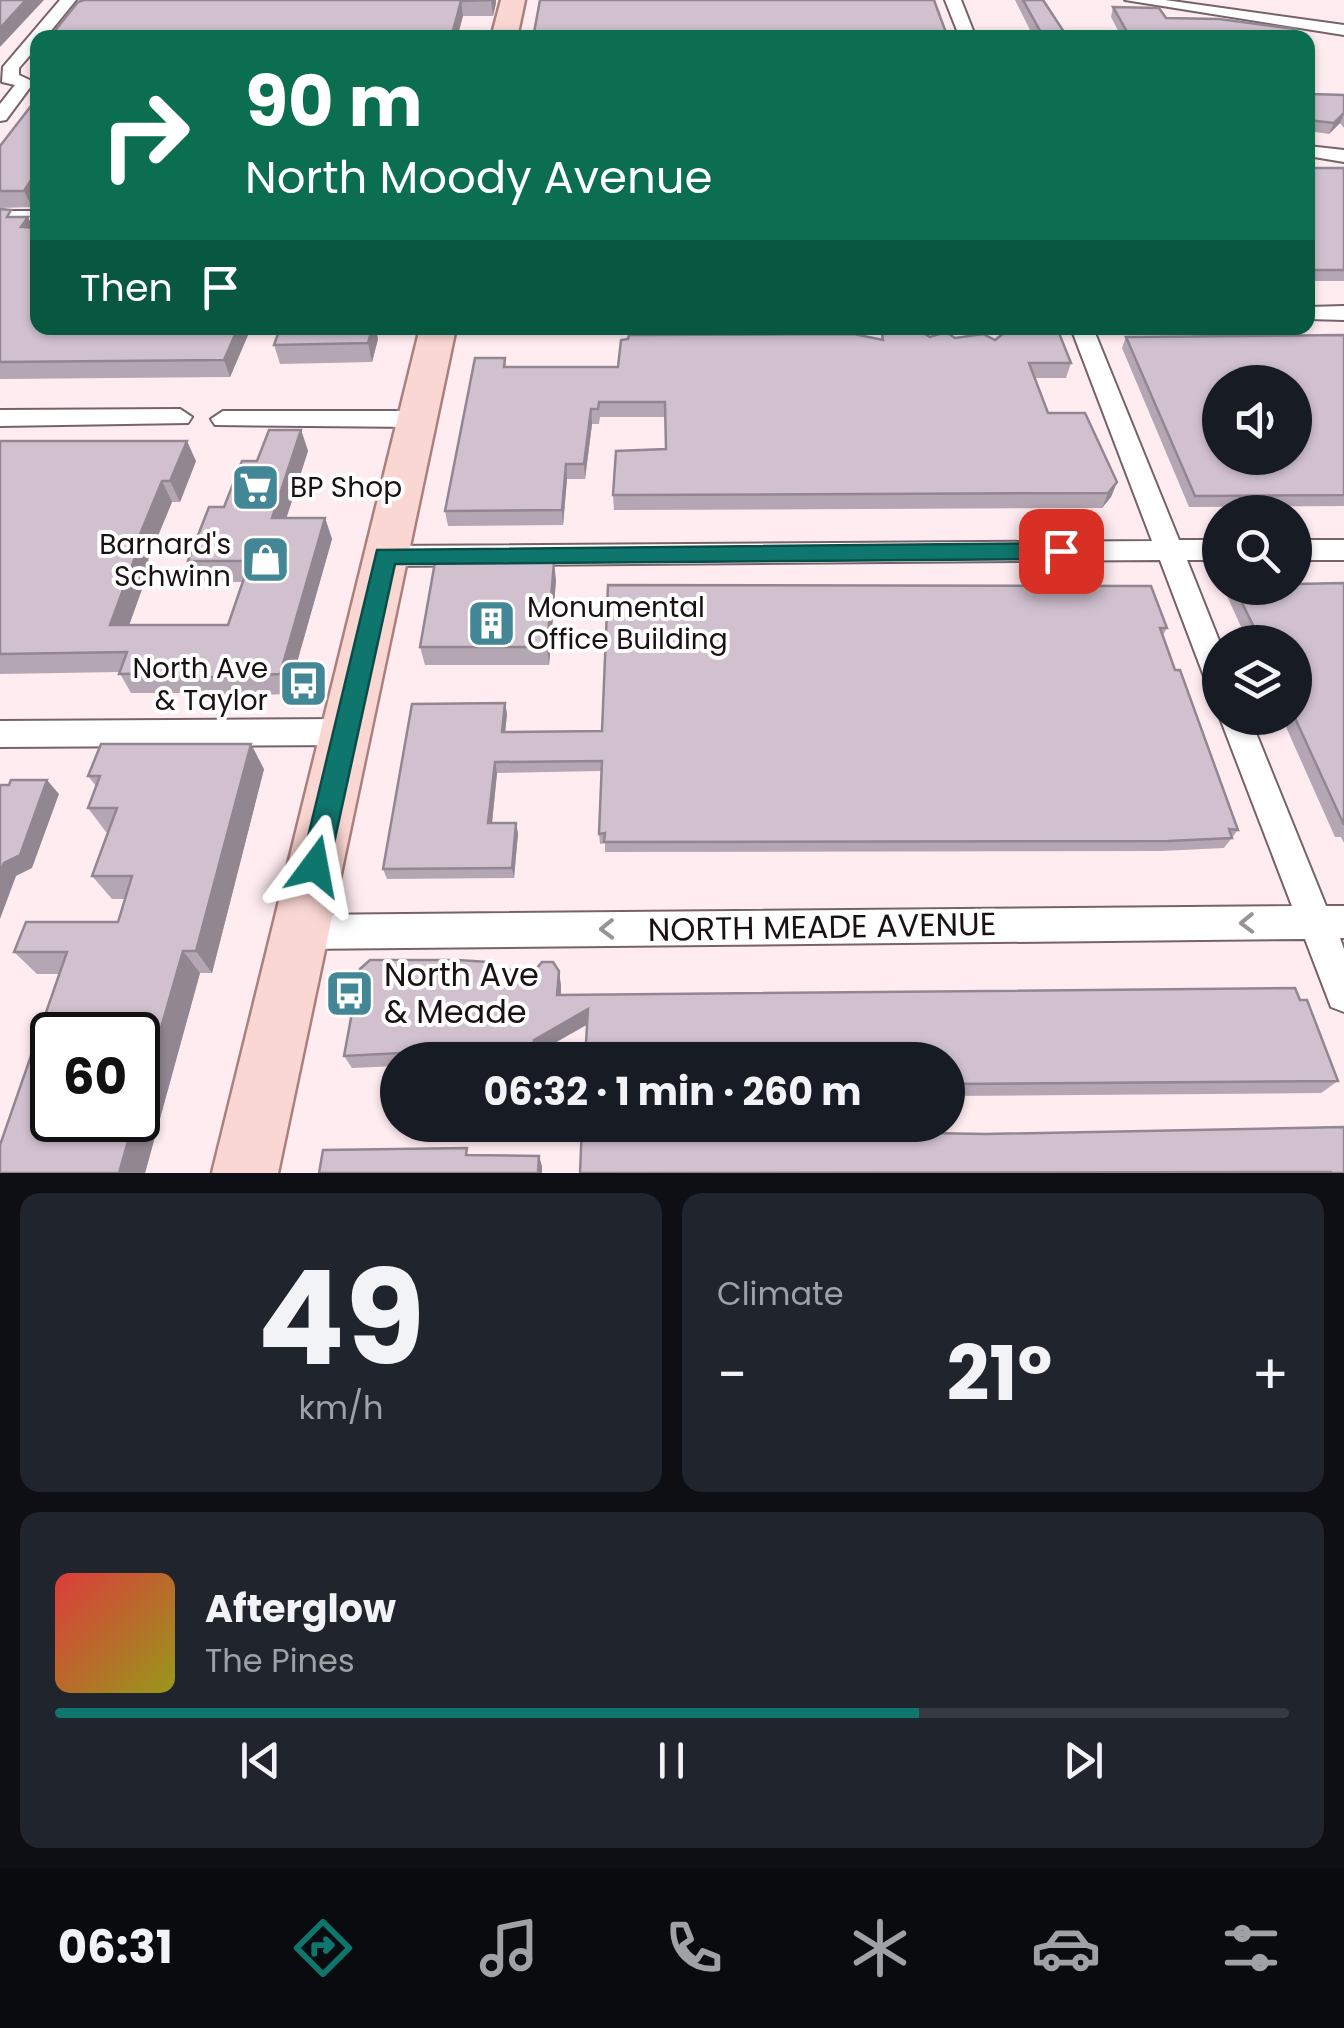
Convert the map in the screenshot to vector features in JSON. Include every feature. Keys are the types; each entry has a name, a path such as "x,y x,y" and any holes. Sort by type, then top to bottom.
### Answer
{"main road":[{"path":"506,30 512,0"},
{"path":"245,1173 436,335"}],"street":[{"path":"42,30 68,0"},
{"path":"953,0 965,30"},
{"path":"1133,0 1344,30"},
{"path":"3,79 30,45"},
{"path":"3,79 30,77"},
{"path":"0,116 26,82 3,79"},
{"path":"1315,152 1344,156"},
{"path":"0,217 30,217"},
{"path":"1315,312 1344,312"},
{"path":"1085,335 1202,633"},
{"path":"0,418 180,417"},
{"path":"222,419 417,419"},
{"path":"385,556 1202,550"},
{"path":"1312,550 1344,550"},
{"path":"0,734 345,732"},
{"path":"1243,735 1330,923 1344,994"},
{"name":"NORTH MEADE AVENUE","path":"300,932 1330,923"}],"building":[{"path":"0,0 26,0 0,28"},
{"path":"491,0 461,1 453,30 55,30 78,2"},
{"path":"540,0 934,0 945,30 534,30"},
{"path":"1023,0 1043,0 1063,30 1040,30"},
{"path":"1113,7 1159,8 1166,18 1219,19 1296,30 1126,30"},
{"path":"1315,94 1344,95 1344,113 1334,123 1315,121"},
{"path":"30,107 30,182 24,191 0,191 0,146"},
{"path":"1315,168 1344,168 1344,270 1315,270"},
{"path":"0,209 11,210 7,217 28,217 21,227 30,228 30,335 235,335 224,360 0,362"},
{"path":"278,335 370,335 368,343 274,345"},
{"path":"629,335 859,335 883,340 882,335 985,335 995,340 1001,335 1060,335 1071,363 1029,363 1048,413 1085,413 1117,482 1108,493 613,495 616,451 666,449 665,402 599,402 598,409 591,409 584,464 566,464 562,510 445,511 475,358 505,358 504,367 618,367 621,340"},
{"path":"1344,335 1344,495 1195,496 1126,337"},
{"path":"269,430 301,430 272,518 325,518 280,674 193,678 194,673 119,674 127,652 0,654 0,441 187,441 170,481 162,481 136,544 140,544 110,625 228,625 250,561 188,561 209,507 224,507 242,461 257,461"},
{"name":"Monumental Office Building","path":"435,562 554,562 547,647 420,647"},
{"path":"1344,583 1344,825 1303,735 1312,735 1312,625 1253,625 1243,605 1312,605 1312,584"},
{"path":"608,585 1151,586 1167,628 1160,628 1175,670 1180,670 1238,830 1229,829 1232,838 1168,841 604,842 605,833 599,834 602,761 495,762 488,823 516,823 512,868 383,869 412,704 505,703 502,732 602,731"},
{"path":"101,744 251,744 196,951 183,951 160,1031 160,1012 46,1012 67,952 14,952 26,922 118,922 132,876 92,876 117,808 88,808 100,776 88,776"},
{"path":"11,780 47,780 20,855 4,863 0,872 0,785 9,785"},
{"path":"370,960 488,962 491,970 535,970 542,962 553,962 559,971 557,995 1295,988 1300,1000 1307,1000 1338,1081 965,1084 965,1042 586,1042 588,1009 534,1042 380,1042 380,1054 344,1056 360,969"},
{"path":"30,1059 30,1142 128,1142 119,1173 0,1173 0,1145"},
{"path":"1344,1127 1344,1173 580,1173 581,1142 965,1142 965,1134"},
{"path":"467,1148 466,1155 539,1156 538,1173 319,1173 323,1150"}],"place":[{"name":"BP Shop","path":"255,487"},
{"name":"Barnard's Schwinn","path":"266,560"},
{"name":"Monumental Office Building","path":"492,623"},
{"name":"North Ave & Taylor","path":"303,684"},
{"name":"North Ave & Meade","path":"349,993"}],"route":[{"path":"315,866 385,556 1061,551"}]}
